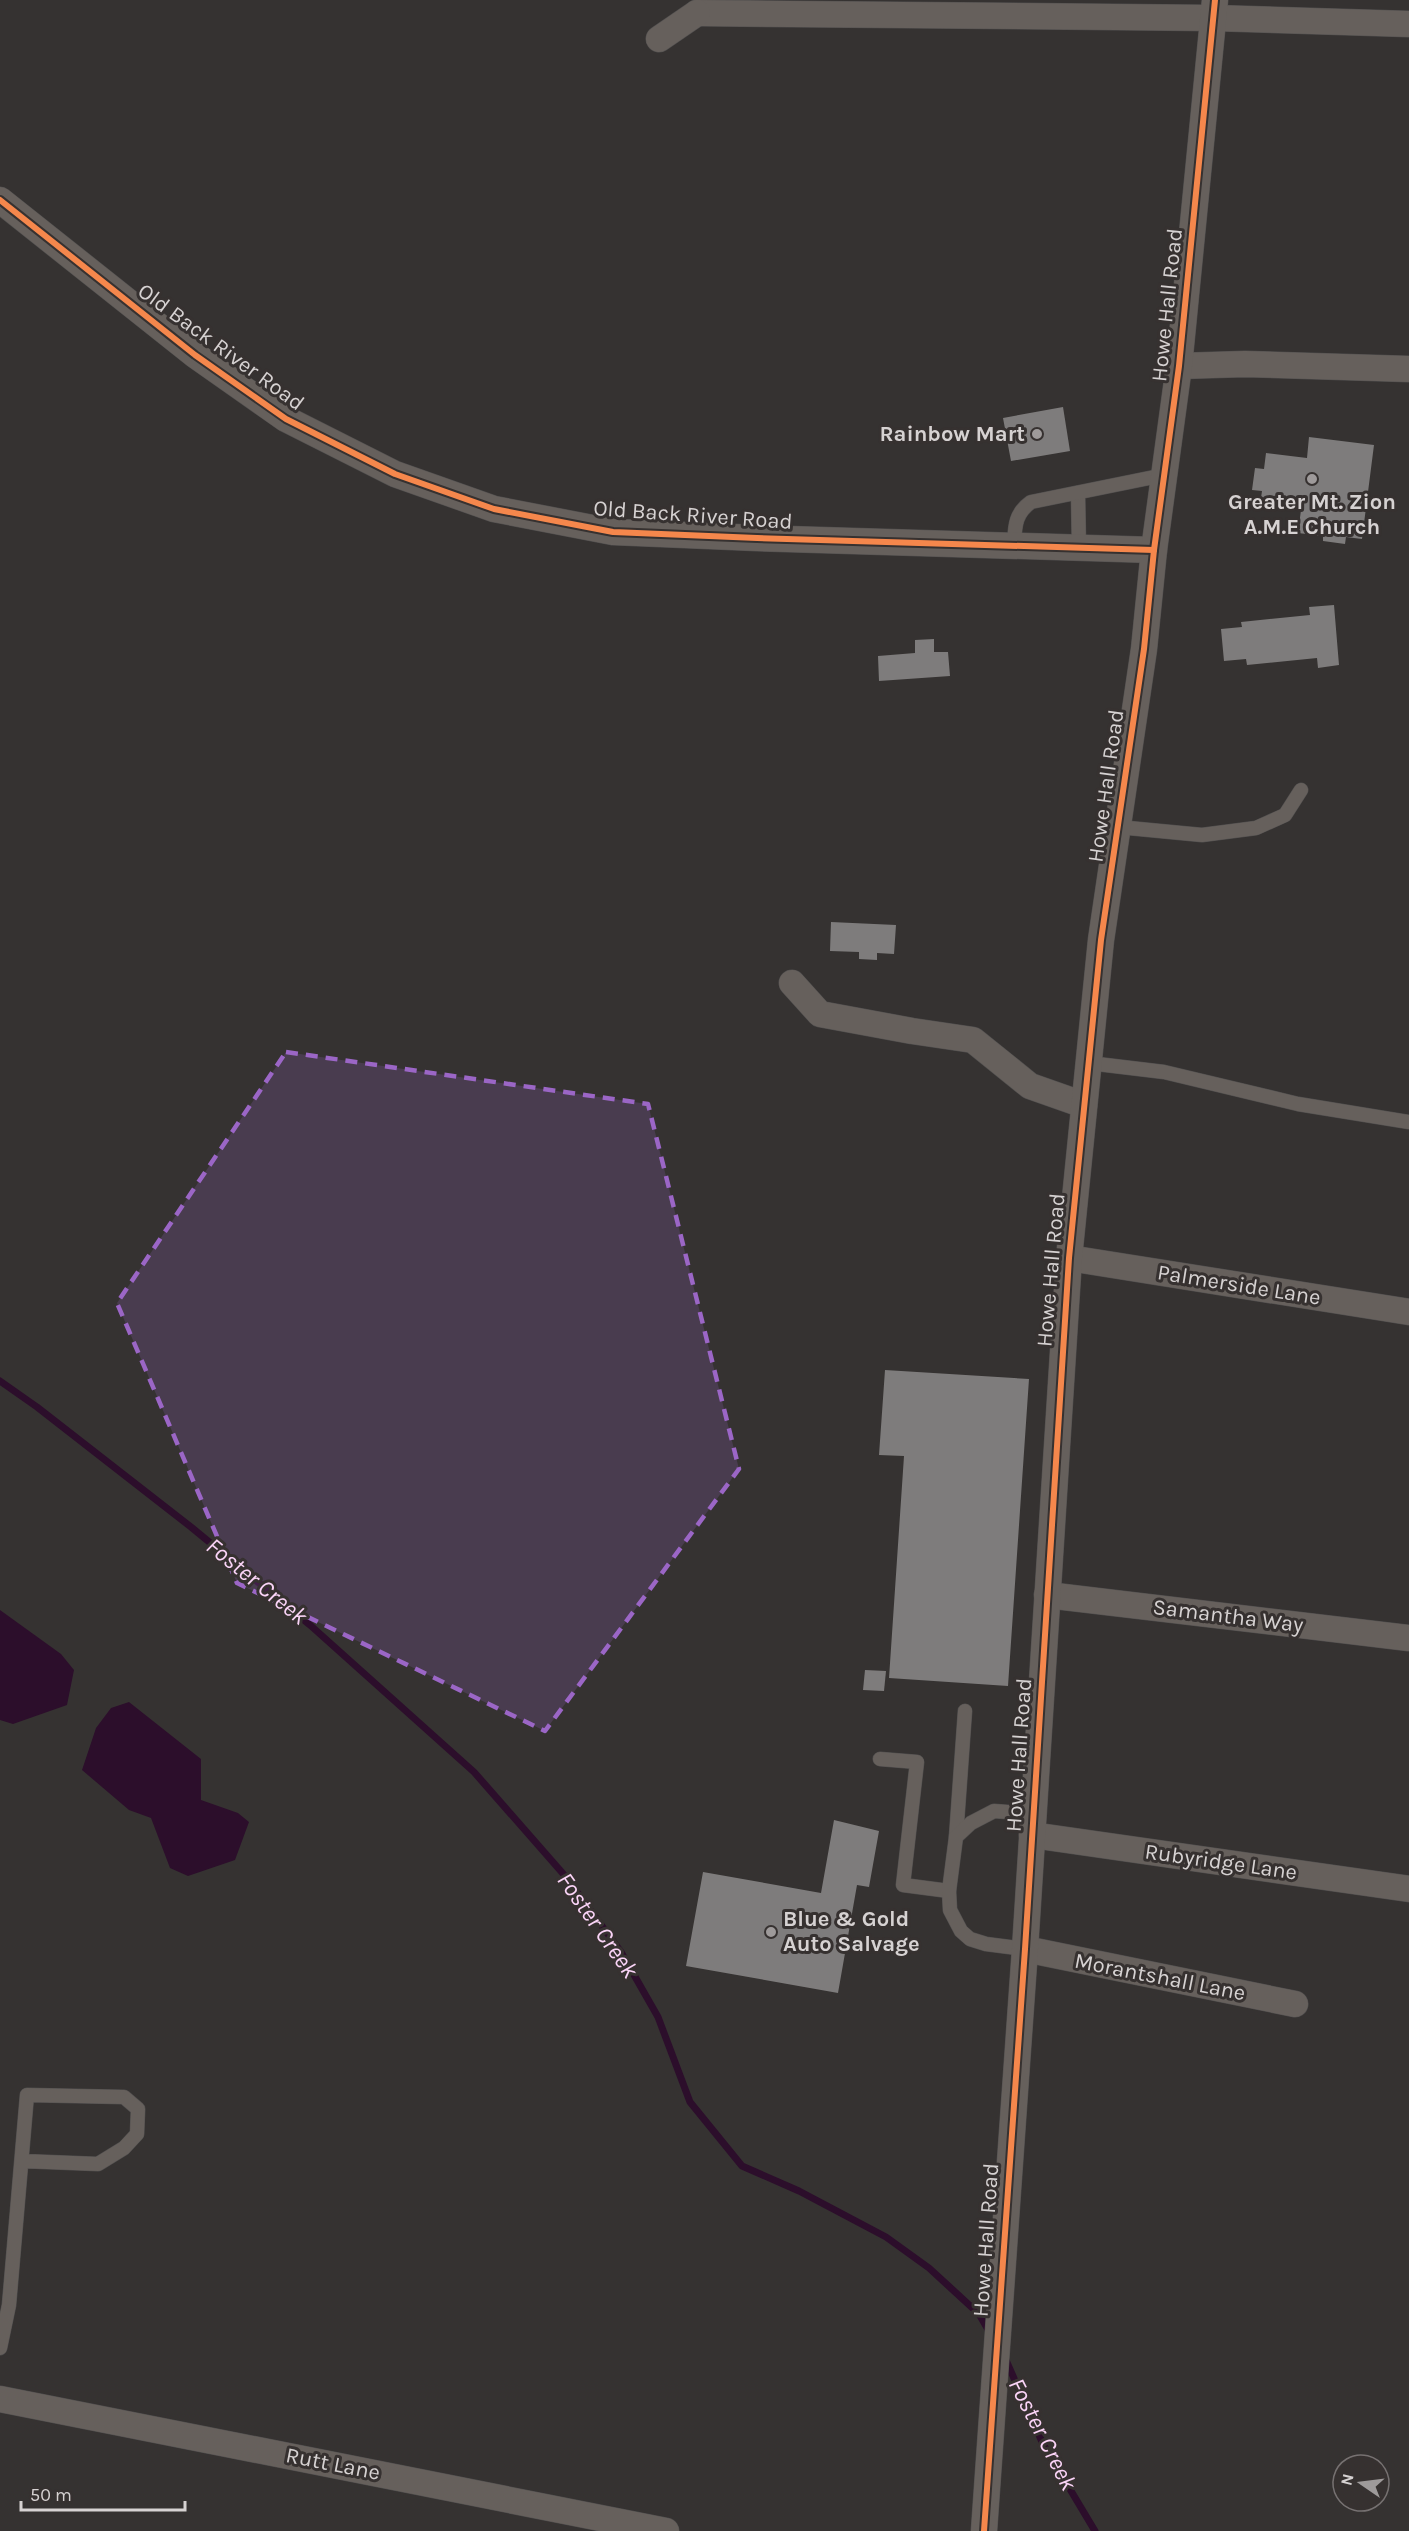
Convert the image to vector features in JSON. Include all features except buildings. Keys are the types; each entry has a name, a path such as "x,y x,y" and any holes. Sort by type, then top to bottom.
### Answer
{"street":[{"path":"659,39 698,6 1214,9 1409,24"},
{"name":"Howe Hall Road","path":"984,2531 1025,1949 1069,1258 1101,940 1144,649 1154,550 1179,366 1214,9"},
{"name":"Old Back River Road","path":"0,200 195,355 286,419 395,474 494,509 613,531 1154,550"},
{"path":"1179,366 1245,364 1409,369"},
{"path":"792,983 820,1014 974,1040 1030,1086 1084,1105"},
{"name":"Palmerside Lane","path":"1069,1258 1409,1312"},
{"name":"Samantha Way","path":"1047,1595 1409,1638"},
{"name":"Rubyridge Lane","path":"1033,1825 1409,1889"},
{"name":"Morantshall Lane","path":"1025,1949 1295,2004"},
{"name":"Rutt Lane","path":"1,2403 666,2531"}],"lane":[{"path":"1014,546 1016,518 1021,509 1031,502 1164,475"},
{"path":"1078,493 1079,548"},
{"path":"1118,828 1202,835 1256,828 1285,815 1301,790"},
{"path":"1089,1063 1164,1072 1298,1104 1409,1122"},
{"path":"965,1711 956,1837 949,1891 950,1910 962,1931 970,1939 987,1944 1025,1949"},
{"path":"880,1759 917,1762 903,1885 949,1891"},
{"path":"956,1837 971,1823 994,1811 1033,1825"},
{"path":"0,2348 9,2305 27,2095 124,2097 138,2109 136,2134 124,2148 98,2164 22,2161"}],"highlighted area":[{"path":"286,1052 648,1104 739,1469 545,1731 237,1583 117,1303"}],"shaded area":[{"path":"0,1610 61,1654 74,1670 67,1705 13,1724 0,1720"},
{"path":"129,1702 201,1759 201,1800 238,1813 249,1822 235,1860 188,1876 170,1868 151,1818 129,1810 82,1770 96,1728 111,1708"}],"waterway":[{"name":"Foster Creek","path":"0,1381 37,1407 191,1527 310,1625 474,1772 566,1877 621,1952 658,2017 690,2102 742,2166 799,2191 886,2237 929,2268 979,2314 990,2333"},
{"name":"Foster Creek","path":"1005,2358 1043,2444 1095,2531"}],"cycle path":[{"path":"984,2531 1025,1949 1069,1258 1101,940 1144,649 1154,550 1179,366 1215,0"},
{"path":"0,200 195,355 286,419 395,474 494,509 613,532 1154,550"}],"place":[{"name":"Rainbow Mart","path":"1037,434"},
{"name":"Greater Mt. Zion A.M.E Church","path":"1312,479"},
{"name":"Blue & Gold Auto Salvage","path":"771,1932"}]}
